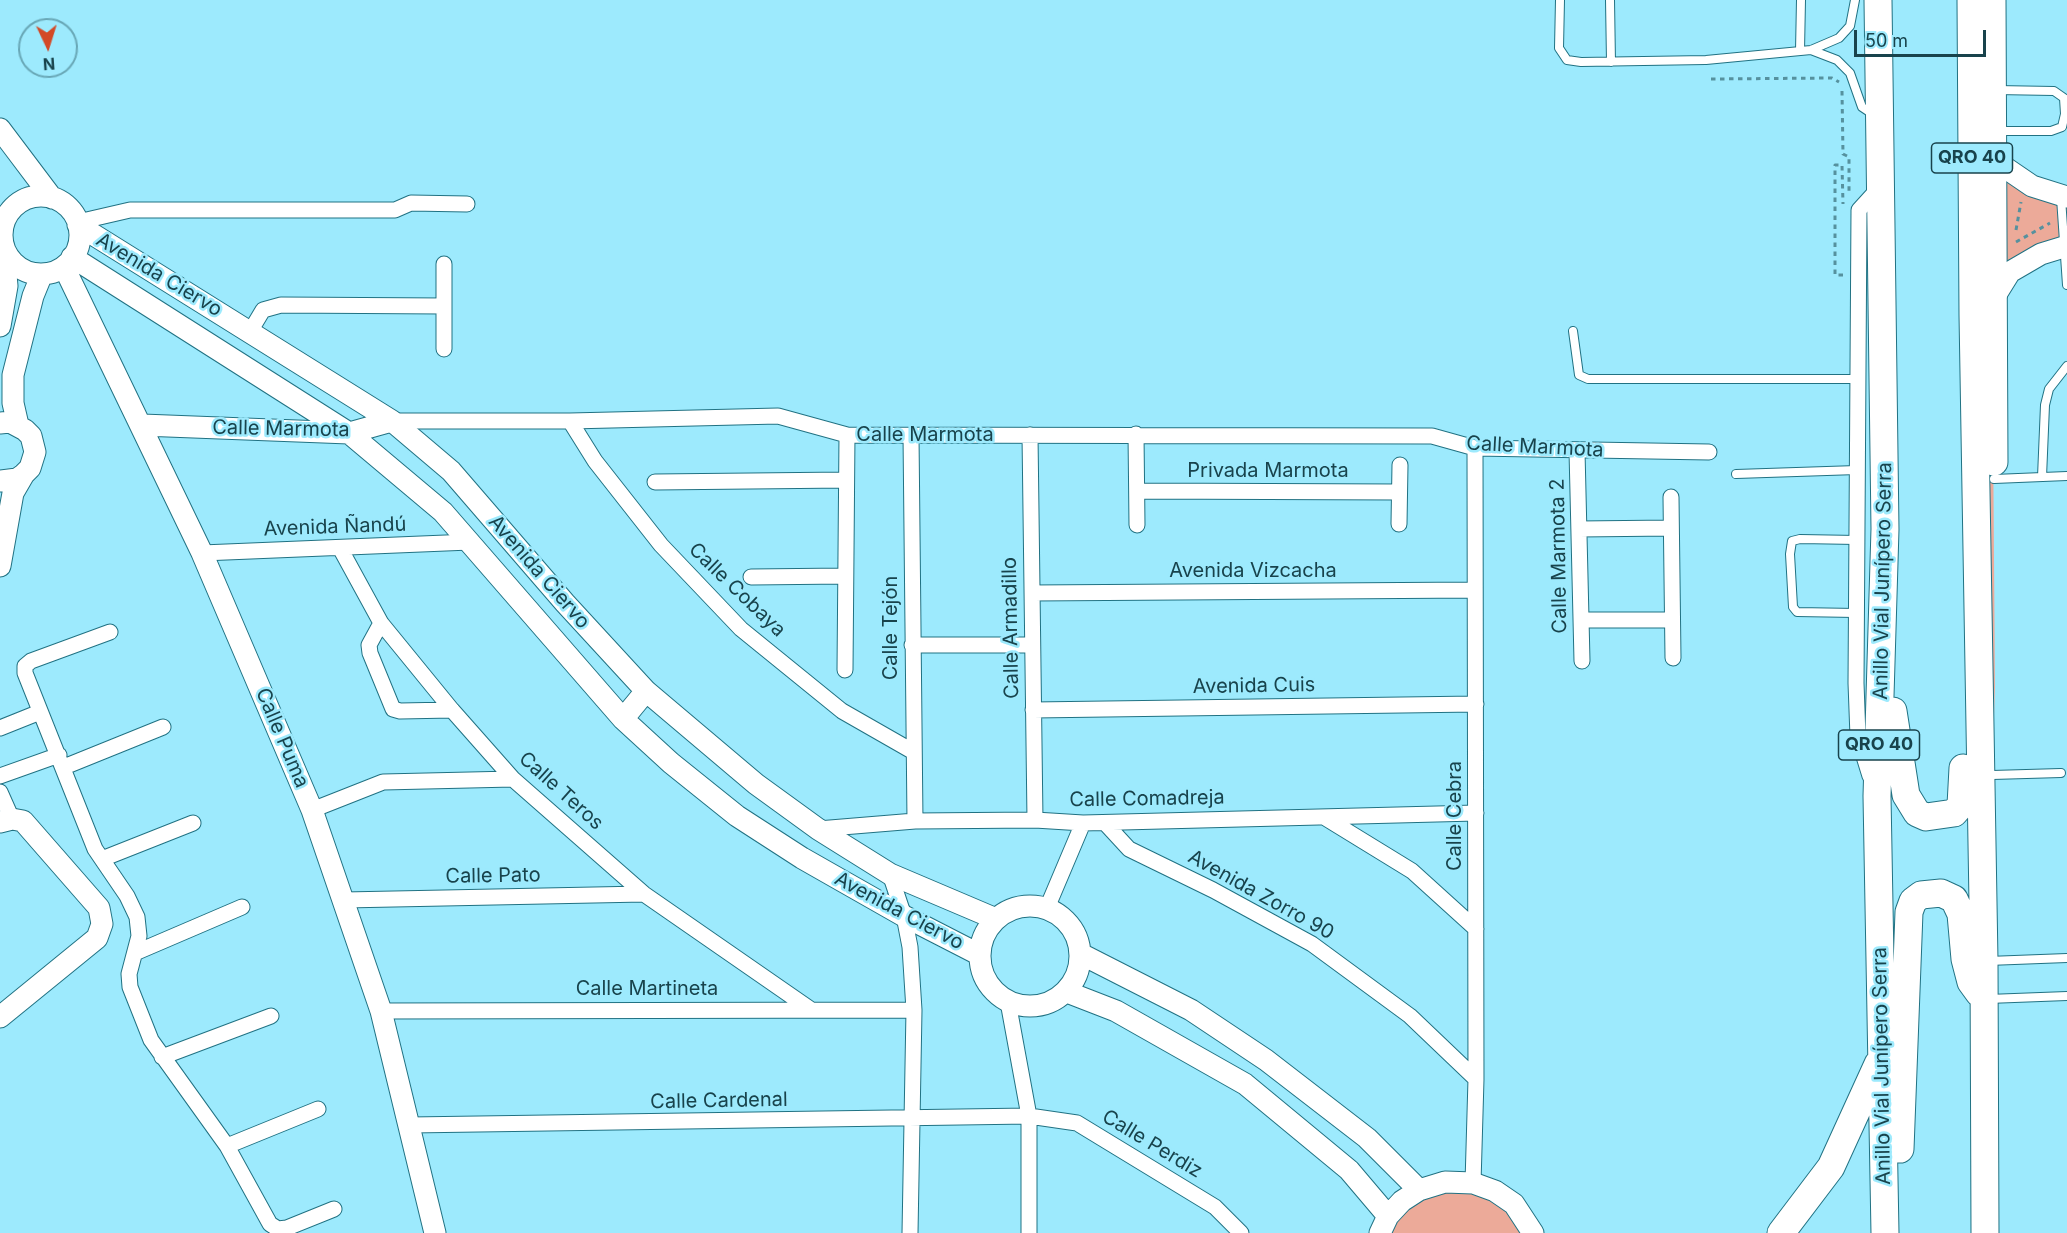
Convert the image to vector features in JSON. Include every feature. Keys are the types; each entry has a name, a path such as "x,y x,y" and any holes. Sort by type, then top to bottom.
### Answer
{"highway":[{"name":"Anillo Vial Junípero Serra","path":"1878,0 1879,188 1885,432 1883,664 1877,796 1885,1233"},
{"name":"QRO 40","path":"1971,0 1982,308 1981,872 1984,961 1985,1233"},
{"path":"1981,872 1994,824 1992,775 1995,687 1994,479 1982,308 1991,158 1992,0"},
{"path":"1883,664 1891,686 1895,732 1910,806 1926,818 1954,813 1961,805 1963,790 1958,494 1962,326 1982,308"},
{"path":"1897,1233 1909,912 1913,901 1921,895 1941,893 1954,899 1961,914 1965,959 1971,982 1984,999"},
{"path":"1780,1232 1831,1167 1881,1057"}],"street":[{"path":"0,129 52,198"},
{"path":"1991,158 2032,186 2064,197"},
{"path":"1877,796 1858,737 1856,613 1859,210 1879,188"},
{"path":"0,326 7,286 1,229 5,200 34,195 60,200 78,224 79,245 68,262 42,274 20,268 4,252"},
{"path":"78,224 130,210 395,210 411,203 467,204"},
{"name":"Avenida Ciervo","path":"78,224 251,330 392,421 451,471 565,603 646,691 756,784 819,829 890,874 996,919"},
{"path":"1982,308 2010,272 2041,254 2065,246"},
{"name":"Avenida Ciervo","path":"68,262 349,433 443,512 623,719 670,764 737,816 802,858 904,916 980,955"},
{"name":"Calle Puma","path":"68,262 202,553 312,810 381,1011 435,1233"},
{"path":"444,264 444,349"},
{"path":"0,481 17,479 24,474 30,468 35,452 31,436 9,424 13,403 13,375 33,296 42,274"},
{"path":"251,330 263,310 281,305 444,306"},
{"name":"Calle Marmota","path":"142,425 349,433 392,421 570,421 778,416 847,435 1432,436 1475,448 1710,452"},
{"name":"Calle Cobaya","path":"570,421 595,461 661,545 741,629 842,711 912,751"},
{"path":"1136,434 1137,525"},
{"path":"845,670 847,435"},
{"name":"Calle Tejón","path":"912,435 912,751 915,821"},
{"name":"Calle Armadillo","path":"1030,435 1035,820"},
{"name":"Calle Cebra","path":"1473,1183 1476,1079 1475,448"},
{"name":"Calle Marmota 2","path":"1577,451 1582,660"},
{"path":"1399,524 1400,465"},
{"path":"0,566 13,493 24,474"},
{"path":"655,482 846,480"},
{"name":"Privada Marmota","path":"1137,491 1399,492"},
{"path":"1671,497 1673,658"},
{"path":"1579,530 1671,528"},
{"name":"Avenida Ñandú","path":"202,553 470,542"},
{"name":"Calle Teros","path":"340,548 381,622 452,710 513,778 644,894 810,1009"},
{"path":"751,576 845,576"},
{"name":"Avenida Vizcacha","path":"1032,593 1475,591"},
{"path":"1582,620 1671,620"},
{"path":"381,622 369,645 370,653 393,709 400,711 452,710"},
{"path":"110,632 31,661 25,666 25,674 102,859 127,896 136,917 139,936 137,952 129,974 130,987 151,1040 227,1146 270,1224 278,1229 286,1228 334,1209"},
{"path":"912,645 1032,645"},
{"path":"623,719 646,691"},
{"name":"Avenida Cuis","path":"1033,710 1476,704"},
{"path":"0,728 40,712"},
{"path":"0,776 61,761 164,727"},
{"path":"312,810 383,782 404,779 513,778"},
{"path":"0,792 6,821 23,821 99,908 102,924 97,938 0,1017"},
{"name":"Calle Comadreja","path":"819,829 915,821 1035,820 1083,823 1476,813"},
{"path":"1324,817 1412,871 1476,929"},
{"name":"Avenida Zorro 90","path":"1105,822 1129,849 1213,890 1312,944 1410,1016 1476,1079"},
{"path":"102,859 193,823"},
{"path":"1047,908 1083,823"},
{"path":"890,874 904,916 910,947 914,1010 910,1233"},
{"name":"Calle Pato","path":"344,900 644,894"},
{"path":"1029,906 1047,908 1064,919 1076,935 1081,954 1078,974 1066,992 1053,1001 1036,1006 1008,1002 991,988 982,972 980,955 984,935 996,919 1012,909 1029,906"},
{"path":"137,952 242,907"},
{"path":"1081,954 1191,1010 1266,1060 1367,1138 1419,1190"},
{"path":"1066,992 1116,1011 1245,1084 1348,1170 1384,1225 1402,1201 1419,1190 1445,1182 1473,1183 1495,1191 1514,1204 1529,1223 1533,1233"},
{"path":"1008,1002 1029,1116 1029,1233"},
{"name":"Calle Martineta","path":"381,1011 914,1010"},
{"path":"162,1057 271,1016"},
{"path":"1245,1084 1266,1060"},
{"path":"227,1146 318,1109"},
{"name":"Calle Cardenal","path":"410,1125 913,1120 1029,1116"},
{"name":"Calle Perdiz","path":"1029,1116 1077,1123 1215,1207 1241,1233"}],"lane":[{"path":"1560,0 1559,48 1567,60 1611,62 1706,60 1811,50 1839,38 1850,26 1855,0"},
{"path":"1610,0 1611,62"},
{"path":"1800,51 1801,0"},
{"path":"1811,50 1837,60 1850,73 1862,107 1879,118"},
{"path":"1991,131 2051,132 2062,127 2065,114 2064,98 2054,91 1992,89"},
{"path":"2064,197 2067,285"},
{"path":"1573,331 1579,375 1588,379 1859,379"},
{"path":"2042,477 2045,405 2049,389 2067,366"},
{"path":"1736,474 1857,470"},
{"path":"1994,479 2067,476"},
{"path":"1856,613 1797,612 1793,607 1790,554 1792,541 1800,538 1857,540"},
{"path":"1992,775 2061,773"},
{"path":"1984,961 2067,958"},
{"path":"1984,999 2067,996"}],"path":[{"path":"1711,79 1832,78 1842,84 1843,154 1849,157 1849,196"},
{"path":"1843,210 1842,165 1835,165 1835,275 1847,275"},
{"path":"2013,234 2017,229 2018,207 2021,201 2029,196"},
{"path":"2011,244 2049,224 2052,217"}],"shaded area":[{"path":"1991,158 2067,197 2067,246 2041,254 1992,301 1995,687 1992,775 1981,872"},
{"path":"1473,1183 1514,1204 1527,1233 1384,1233 1419,1190"}]}
